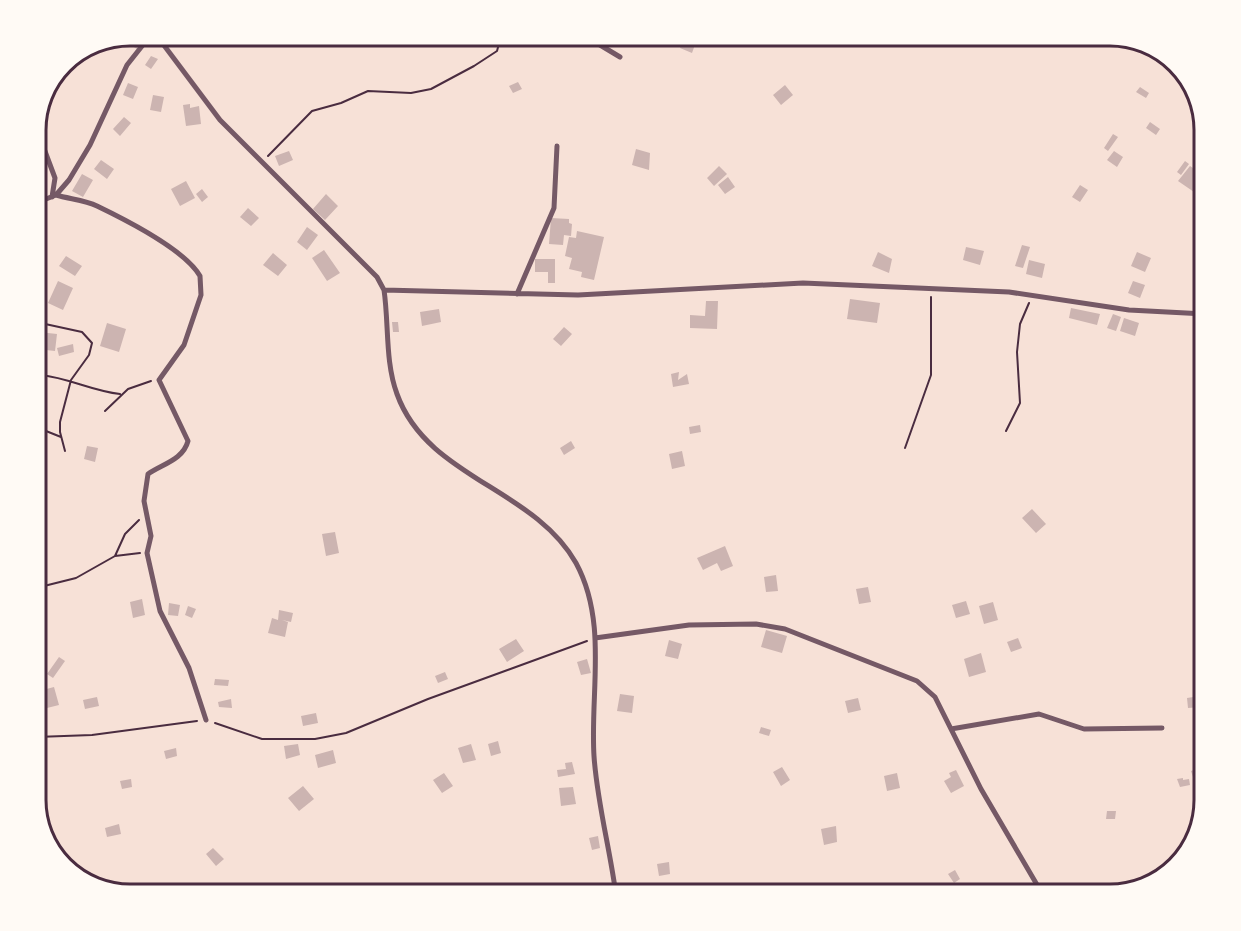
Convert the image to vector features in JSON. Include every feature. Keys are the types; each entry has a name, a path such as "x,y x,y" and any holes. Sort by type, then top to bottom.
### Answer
{"street":[{"path":"47,199 54,196 90,145 127,65 142,46"},
{"path":"165,46 220,120 367,266 384,291 392,374 404,411 423,438 447,459 540,520 575,562 585,583 595,638 594,755 614,884"},
{"path":"602,46 620,57"},
{"path":"517,294 554,208 557,146"},
{"path":"47,155 54,172 54,196"},
{"path":"54,196 101,208 160,242 197,270 202,284 201,295 181,353 159,380 188,441 187,446 173,460 146,477 145,514 150,536 147,553 160,611 189,668 206,720"},
{"path":"384,291 517,294 663,292 803,283 931,288 1033,296 1129,310 1194,313"},
{"path":"595,638 689,625 756,624 785,629 917,681 935,697 981,789 1037,884"},
{"path":"951,729 1039,714 1084,729 1162,728"}],"path":[{"path":"261,161 312,111 341,103 368,91 411,93 431,89 474,66 497,51 498,46"},
{"path":"905,448 931,375 931,288"},
{"path":"1006,431 1020,403 1016,360 1020,324 1033,296"},
{"path":"47,324 75,330 89,337 92,343 89,355 71,380 59,426 66,451"},
{"path":"47,376 71,380 91,389 120,394"},
{"path":"105,411 120,394 139,384 159,380"},
{"path":"47,432 61,438"},
{"path":"115,556 125,534 145,514"},
{"path":"47,585 76,578 115,556 147,553"},
{"path":"47,737 92,735 206,720 262,740 315,739 346,733 595,638"}],"building":[{"path":"681,46 694,46 692,53 680,48"},
{"path":"151,56 158,59 151,69 145,65"},
{"path":"518,82 522,89 513,93 509,86"},
{"path":"128,83 138,87 133,99 123,95"},
{"path":"785,85 793,95 781,105 773,95"},
{"path":"1140,87 1149,93 1146,98 1136,92"},
{"path":"153,95 164,97 161,112 150,110"},
{"path":"190,104 190,108 199,106 201,124 186,126 183,105"},
{"path":"124,117 131,123 120,136 113,129"},
{"path":"1150,122 1160,129 1156,135 1146,128"},
{"path":"1113,134 1118,137 1108,151 1104,148"},
{"path":"636,149 650,153 649,170 632,165"},
{"path":"289,151 293,160 279,166 275,156"},
{"path":"1114,151 1123,157 1117,167 1107,160"},
{"path":"101,160 114,169 107,179 94,169"},
{"path":"1185,161 1189,164 1181,175 1177,172"},
{"path":"719,166 727,174 714,186 707,178"},
{"path":"1190,166 1194,169 1194,192 1178,181"},
{"path":"82,174 93,180 83,197 72,191"},
{"path":"728,177 735,187 725,194 718,185"},
{"path":"186,181 195,198 180,206 171,189"},
{"path":"1080,185 1088,190 1080,202 1072,197"},
{"path":"202,189 208,197 202,202 196,194"},
{"path":"326,194 338,206 325,220 313,209"},
{"path":"248,208 259,218 251,226 240,217"},
{"path":"551,218 569,219 569,223 572,224 571,236 564,235 563,245 549,244"},
{"path":"307,227 318,235 307,250 297,242"},
{"path":"577,231 604,237 594,280 581,277 582,272 569,269 572,258 565,256 569,237 576,238"},
{"path":"1022,245 1030,247 1023,268 1015,266"},
{"path":"966,247 984,251 980,265 963,260"},
{"path":"324,250 340,273 327,281 312,258"},
{"path":"878,252 892,259 889,273 872,266"},
{"path":"1137,252 1151,258 1145,272 1131,266"},
{"path":"273,253 287,265 278,276 263,265"},
{"path":"66,256 82,266 75,276 59,266"},
{"path":"535,259 555,259 555,283 548,283 548,272 535,272"},
{"path":"1029,260 1045,264 1042,278 1026,274"},
{"path":"58,281 73,288 63,310 48,303"},
{"path":"1133,281 1145,285 1140,298 1128,293"},
{"path":"850,299 880,303 877,323 847,319"},
{"path":"706,301 718,301 717,329 690,328 690,315 705,316"},
{"path":"1071,308 1100,314 1097,325 1069,318"},
{"path":"439,309 441,322 422,326 420,312"},
{"path":"1113,314 1121,317 1116,331 1107,328"},
{"path":"1124,318 1139,323 1135,336 1120,331"},
{"path":"392,322 398,322 399,332 393,332"},
{"path":"107,323 126,329 119,352 100,346"},
{"path":"564,327 572,334 561,346 553,339"},
{"path":"47,333 57,334 55,351 47,350"},
{"path":"73,344 74,352 59,356 57,348"},
{"path":"679,372 678,380 687,374 689,384 673,387 671,374"},
{"path":"700,425 701,432 690,434 689,427"},
{"path":"571,441 575,448 564,455 560,448"},
{"path":"87,446 98,448 95,462 84,459"},
{"path":"682,451 685,466 672,469 669,454"},
{"path":"1032,509 1046,524 1036,533 1022,518"},
{"path":"335,532 339,553 326,556 322,534"},
{"path":"725,546 733,566 721,571 717,563 703,570 697,558"},
{"path":"776,575 778,591 766,592 764,577"},
{"path":"868,587 871,602 859,604 856,589"},
{"path":"142,599 145,615 133,618 130,602"},
{"path":"966,601 970,614 956,618 952,605"},
{"path":"993,602 998,620 984,624 979,606"},
{"path":"169,603 180,605 178,616 168,615"},
{"path":"188,606 196,609 192,618 185,615"},
{"path":"279,610 293,613 291,622 282,620 288,622 285,637 268,633 272,618 278,620"},
{"path":"766,630 787,636 782,653 761,647"},
{"path":"1018,638 1022,648 1011,652 1007,642"},
{"path":"516,639 524,651 507,662 499,649"},
{"path":"669,640 682,644 678,659 665,656"},
{"path":"981,653 986,672 969,677 964,659"},
{"path":"59,657 65,661 53,678 47,674"},
{"path":"587,659 591,673 581,675 577,662"},
{"path":"445,672 448,679 438,683 435,676"},
{"path":"215,679 229,680 228,686 214,685"},
{"path":"54,687 59,705 47,708 47,689"},
{"path":"620,694 634,696 632,713 617,711"},
{"path":"97,697 99,706 85,709 83,700"},
{"path":"1194,697 1194,708 1188,708 1187,698"},
{"path":"858,698 861,710 848,713 845,701"},
{"path":"231,699 232,708 219,707 218,702"},
{"path":"316,713 318,723 303,726 301,716"},
{"path":"761,727 771,730 769,736 759,733"},
{"path":"498,741 501,753 491,756 488,744"},
{"path":"298,744 300,755 286,759 284,746"},
{"path":"471,744 476,760 463,763 458,748"},
{"path":"176,748 177,756 166,759 164,751"},
{"path":"333,750 336,763 318,768 315,755"},
{"path":"572,762 575,774 558,777 557,770 566,769 565,763"},
{"path":"782,767 790,780 781,786 773,772"},
{"path":"956,770 964,786 951,793 944,781 951,777 949,773"},
{"path":"444,773 453,786 442,793 433,780"},
{"path":"897,773 900,788 887,791 884,776"},
{"path":"1183,778 1183,780 1189,779 1190,785 1180,787 1177,779"},
{"path":"131,779 132,787 122,789 120,781"},
{"path":"303,786 314,799 299,811 288,798"},
{"path":"573,787 576,804 561,806 559,788"},
{"path":"1107,811 1116,811 1115,819 1106,819"},
{"path":"119,824 121,834 107,837 105,828"},
{"path":"836,826 837,842 824,845 821,829"},
{"path":"598,836 600,848 592,850 589,838"},
{"path":"213,848 224,859 216,866 206,854"},
{"path":"669,862 670,874 659,876 657,864"},
{"path":"955,870 960,879 954,883 948,874"}]}
